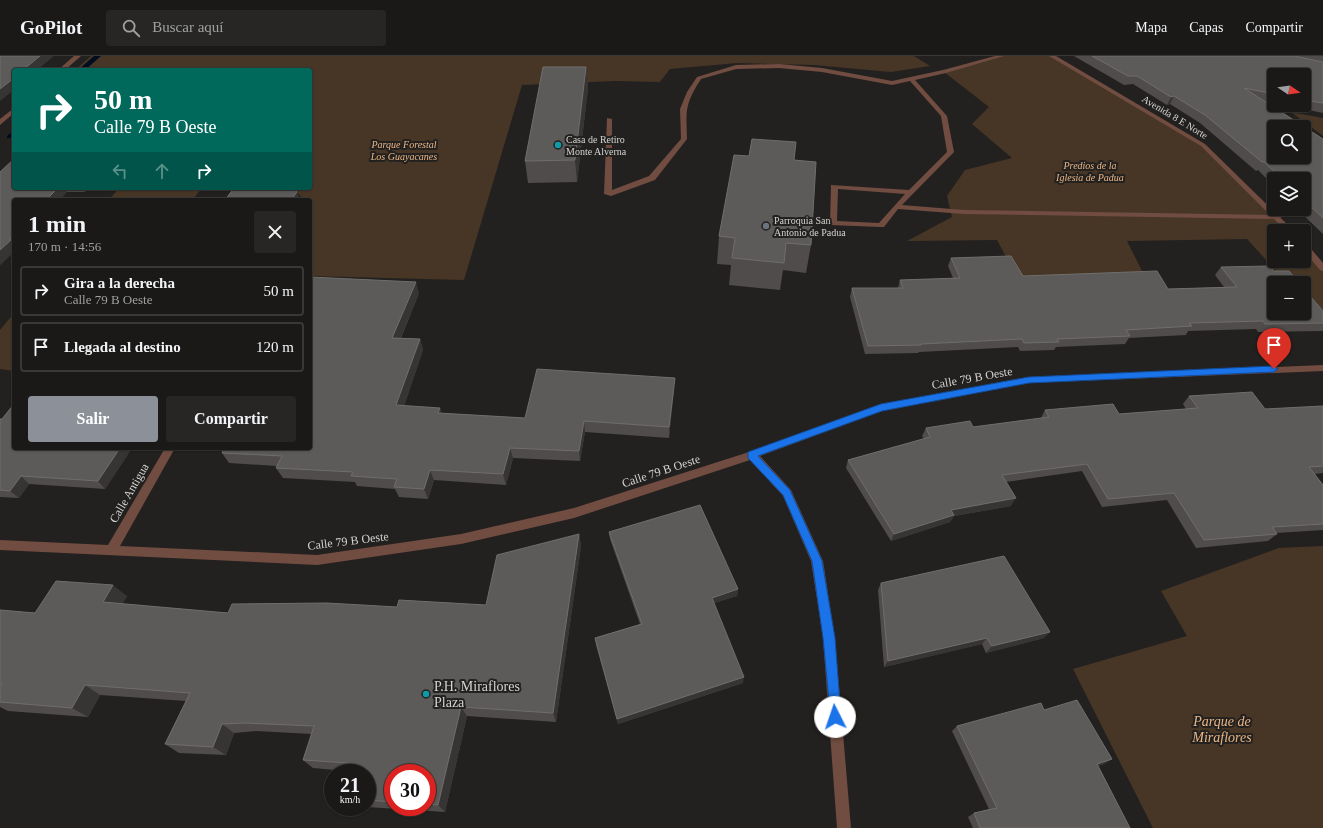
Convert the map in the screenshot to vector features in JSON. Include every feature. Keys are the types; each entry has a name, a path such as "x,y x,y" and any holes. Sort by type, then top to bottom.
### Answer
{"street":[{"path":"63,68 78,56"},
{"path":"609,119 608,194 652,178 684,139 683,109 690,92 699,78 736,67 779,66 822,70 892,83 944,72 1001,56"},
{"name":"Avenida 8 E Norte","path":"1052,56 1203,144 1284,224"},
{"path":"911,79 944,116 951,152 911,192 896,207 881,225 833,224 834,187 911,192"},
{"path":"0,123 12,112"},
{"path":"896,207 964,212 1278,217"},
{"path":"1311,254 1323,268"},
{"name":"Calle 79 B Oeste","path":"0,545 317,560 461,539 574,513 752,455 881,408 1029,380 1323,368"},
{"name":"Calle Antigua","path":"111,551 169,450"},
{"path":"752,455 787,492 817,561 829,638 844,828"}],"green space":[{"name":"Parque Forestal Los Guayacanes","path":"91,56 914,56 930,66 891,72 814,65 737,63 670,69 660,82 615,81 522,85 464,280 312,276 312,198 302,198 295,190 312,190 312,68 77,68"},
{"name":"Predios de la Iglesia de Padua","path":"1001,56 1052,56 1203,145 1267,208 1267,216 1275,216 1283,224 1267,224 1267,261 1247,239 1127,241 1146,279 1020,283 997,240 907,241 952,217 947,196 965,170 1012,158 972,124 989,107 944,72"},
{"path":"1291,112 1323,118 1323,136 1311,127 1311,120 1302,120"},
{"path":"117,190 200,190 194,198 111,198"},
{"name":"Predios de la Iglesia de Padua","path":"1311,254 1323,268 1323,323 1311,310 1311,276 1281,276 1273,268 1311,268"},
{"path":"12,315 12,371 0,369 0,330"},
{"name":"Parque de Miraflores","path":"1323,546 1323,828 1153,828 1073,669 1187,636 1161,591 1279,548"}],"building":[{"path":"0,56 40,56 25,68 12,68 12,80 0,89"},
{"path":"1092,56 1294,56 1323,62 1323,103 1311,101 1311,68 1267,68 1267,93 1244,88 1267,103 1267,112 1281,112 1294,120 1267,120 1267,164 1311,164 1311,131 1323,139 1323,218 1311,207 1311,172 1275,172 1205,115 1174,96 1171,97 1137,76 1128,76"},
{"path":"543,67 586,67 575,160 525,161"},
{"name":"Parroquia San Antonio de Padua","path":"752,139 796,142 794,160 816,162 811,245 786,243 784,263 732,258 735,238 719,236 734,155 749,156"},
{"path":"12,161 12,190 56,190 48,198 12,198 12,236 9,239 12,239 0,250 0,172"},
{"path":"232,190 294,190 297,192 292,198 226,198"},
{"path":"1011,256 1023,276 1157,271 1168,289 1237,287 1221,267 1267,266 1267,268 1272,268 1274,271 1289,271 1293,276 1267,276 1267,320 1311,320 1311,297 1323,311 1323,323 1265,324 1263,321 1189,323 1192,326 1126,330 1130,336 1057,339 1059,342 1024,343 1022,339 921,345 868,346 852,288 903,288 900,280 960,278 951,258"},
{"path":"312,277 416,282 392,338 420,339 396,405 440,408 438,413 525,418 537,369 675,378 669,427 584,421 579,451 510,448 503,474 430,470 424,489 394,487 397,479 351,476 353,472 276,468 282,456 222,453 223,450 312,450"},
{"path":"1252,392 1265,409 1323,406 1323,466 1309,467 1323,485 1323,524 1272,527 1277,534 1204,540 1174,493 1108,499 1087,464 1002,475 1016,498 951,510 954,515 894,534 848,460 930,437 926,428 970,421 973,427 1049,417 1045,410 1113,404 1119,414 1198,408 1189,396"},
{"path":"12,406 12,450 119,450 98,481 21,476 10,491 0,490 0,419 2,419"},
{"path":"700,505 738,589 712,598 744,677 617,719 595,638 642,624 609,532"},
{"path":"579,534 553,713 461,707 438,805 436,805 436,764 384,764 384,801 376,801 376,764 348,764 303,760 314,726 245,723 222,724 213,747 165,744 190,693 85,685 72,708 0,702 0,686 2,683 0,683 0,610 35,613 56,581 113,585 103,602 228,613 232,604 327,603 397,607 399,600 486,605 497,555"},
{"path":"1004,556 1050,632 992,646 987,638 888,661 881,583"},
{"path":"1077,700 1112,759 1097,764 1130,828 980,828 974,813 997,808 957,726 1041,703 1044,710"}],"waterway":[{"path":"83,68 98,56"},
{"path":"9,137 12,134"}],"place":[{"name":"Casa de Retiro Monte Alverna","path":"558,145"},
{"name":"Parroquia San Antonio de Padua","path":"766,226"},
{"name":"P.H. Miraflores Plaza","path":"426,694"}],"route":[{"path":"835,717 829,638 817,561 787,492 752,455 881,408 1029,380 1274,369"}]}
